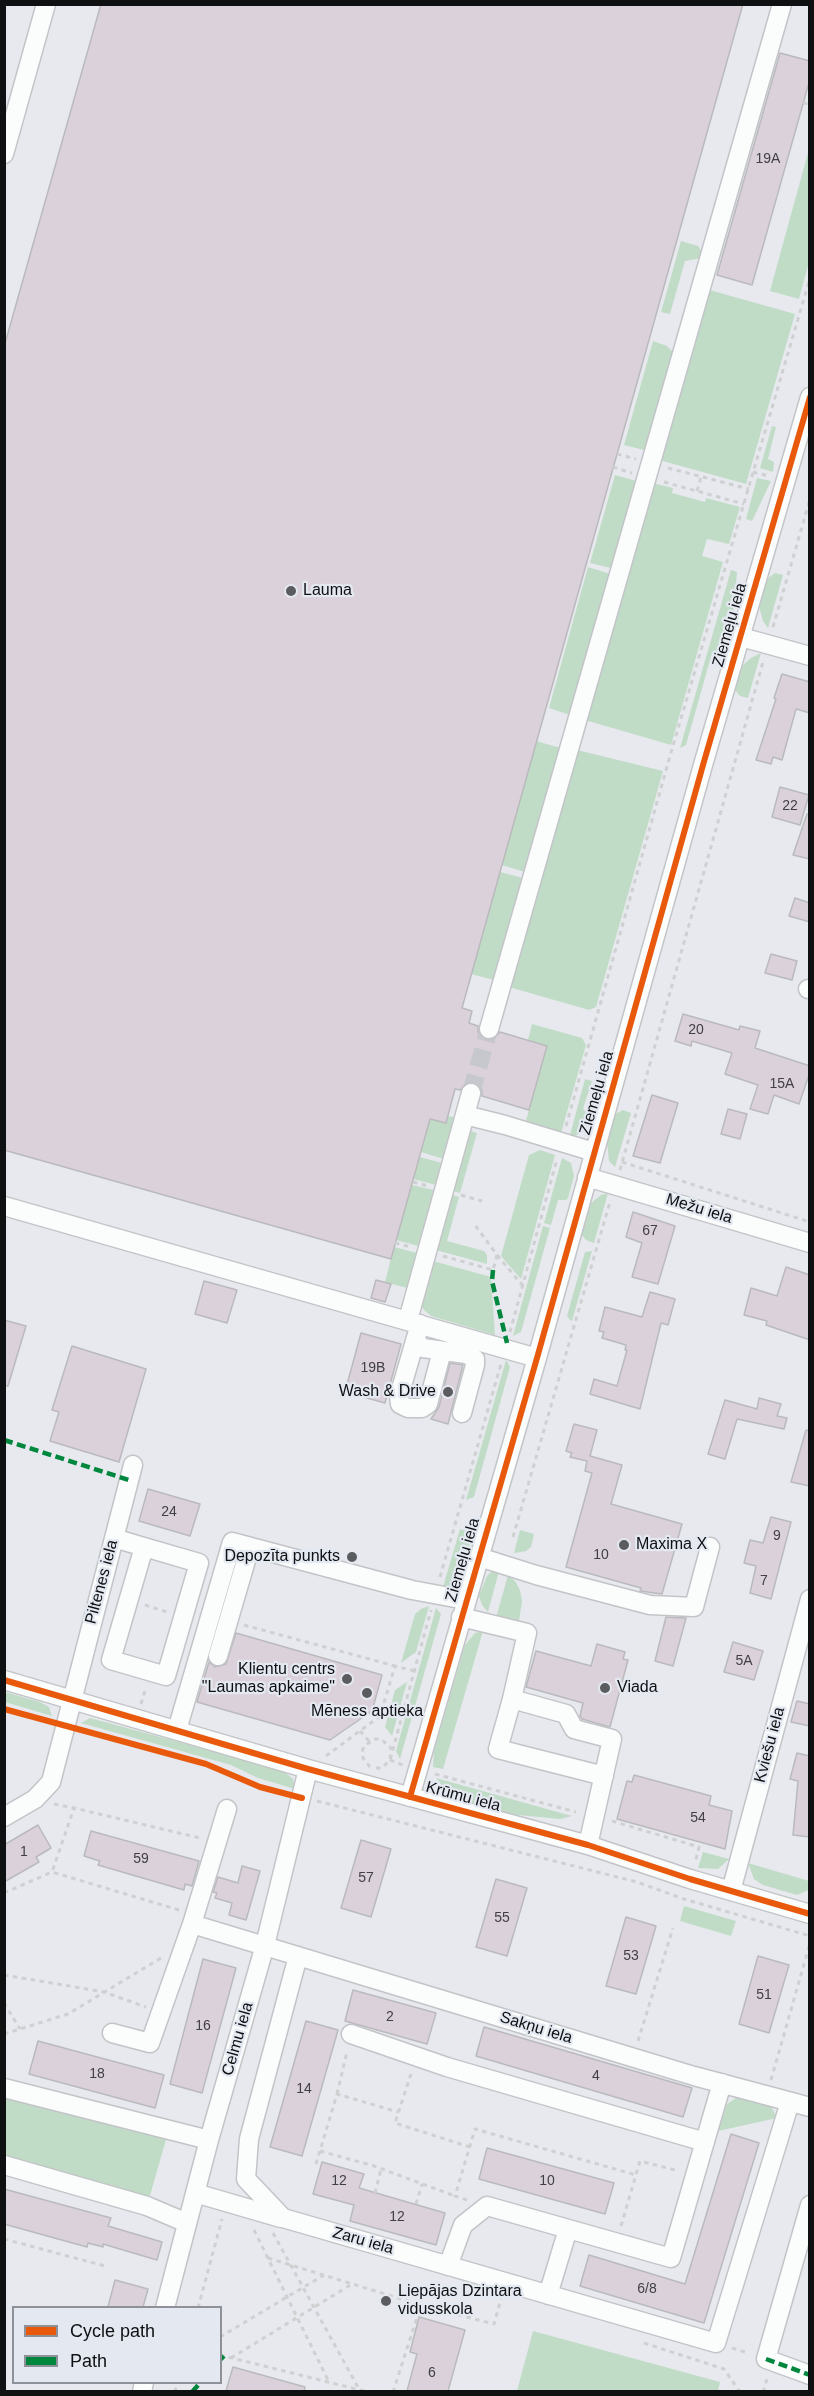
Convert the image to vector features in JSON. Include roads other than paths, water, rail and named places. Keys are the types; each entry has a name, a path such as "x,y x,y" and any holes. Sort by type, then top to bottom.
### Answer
{"street":[{"path":"4,154 46,4"},
{"path":"489,1029 782,4"},
{"name":"Ziemeļu iela","path":"410,1797 810,397"},
{"path":"741,637 810,656"},
{"path":"442,1351 428,1404 422,1408 408,1408 400,1404 399,1396 427,1252 471,1093"},
{"path":"465,1115 594,1152"},
{"name":"Mežu iela","path":"588,1177 810,1243"},
{"path":"4,1206 414,1328 537,1358"},
{"path":"414,1328 423,1348 466,1354 475,1359 462,1413"},
{"name":"Piltenes iela","path":"4,1817 35,1799 51,1782 134,1465"},
{"path":"114,1538 199,1563 166,1676 111,1660 144,1547"},
{"path":"177,1730 232,1542 435,1595 464,1609 527,1633 498,1749 604,1776"},
{"path":"218,1656 250,1547"},
{"path":"479,1557 536,1575 650,1605 694,1607 710,1547"},
{"name":"Kviešu iela","path":"731,1891 810,1599"},
{"name":"Krūmu iela","path":"4,1680 308,1769 588,1845 690,1879 810,1914"},
{"path":"512,1699 566,1714 574,1729 612,1739 588,1845"},
{"name":"Celmu iela","path":"165,2306 209,2140 265,1945 308,1769"},
{"path":"111,2033 150,2043 185,1944 227,1809"},
{"name":"Sakņu iela","path":"193,1919 298,1956 722,2084 810,2107"},
{"path":"283,2227 246,2179 249,2139 298,1956"},
{"path":"351,2034 416,2056 705,2142"},
{"path":"448,2266 463,2224 487,2206 671,2258 722,2084"},
{"path":"4,2088 209,2140"},
{"name":"Zaru iela","path":"195,2193 224,2210 283,2227 448,2266 716,2343 790,2102"},
{"path":"4,2165 147,2206 187,2223"},
{"path":"810,2205 766,2359 810,2375"},
{"path":"548,2295 568,2229"}],"tunnel":[{"path":"471,1093 489,1029"}],"place":[{"name":"Lauma","path":"291,591"},
{"name":"Wash & Drive","path":"448,1392"},
{"name":"Maxima X","path":"624,1545"},
{"name":"Depozīta punkts","path":"352,1557"},
{"name":"Klientu centrs \"Laumas apkaime\"","path":"347,1679"},
{"name":"Viada","path":"605,1688"},
{"name":"Mēness aptieka","path":"367,1693"},
{"name":"Liepājas Dzintara vidusskola","path":"386,2301"}]}
